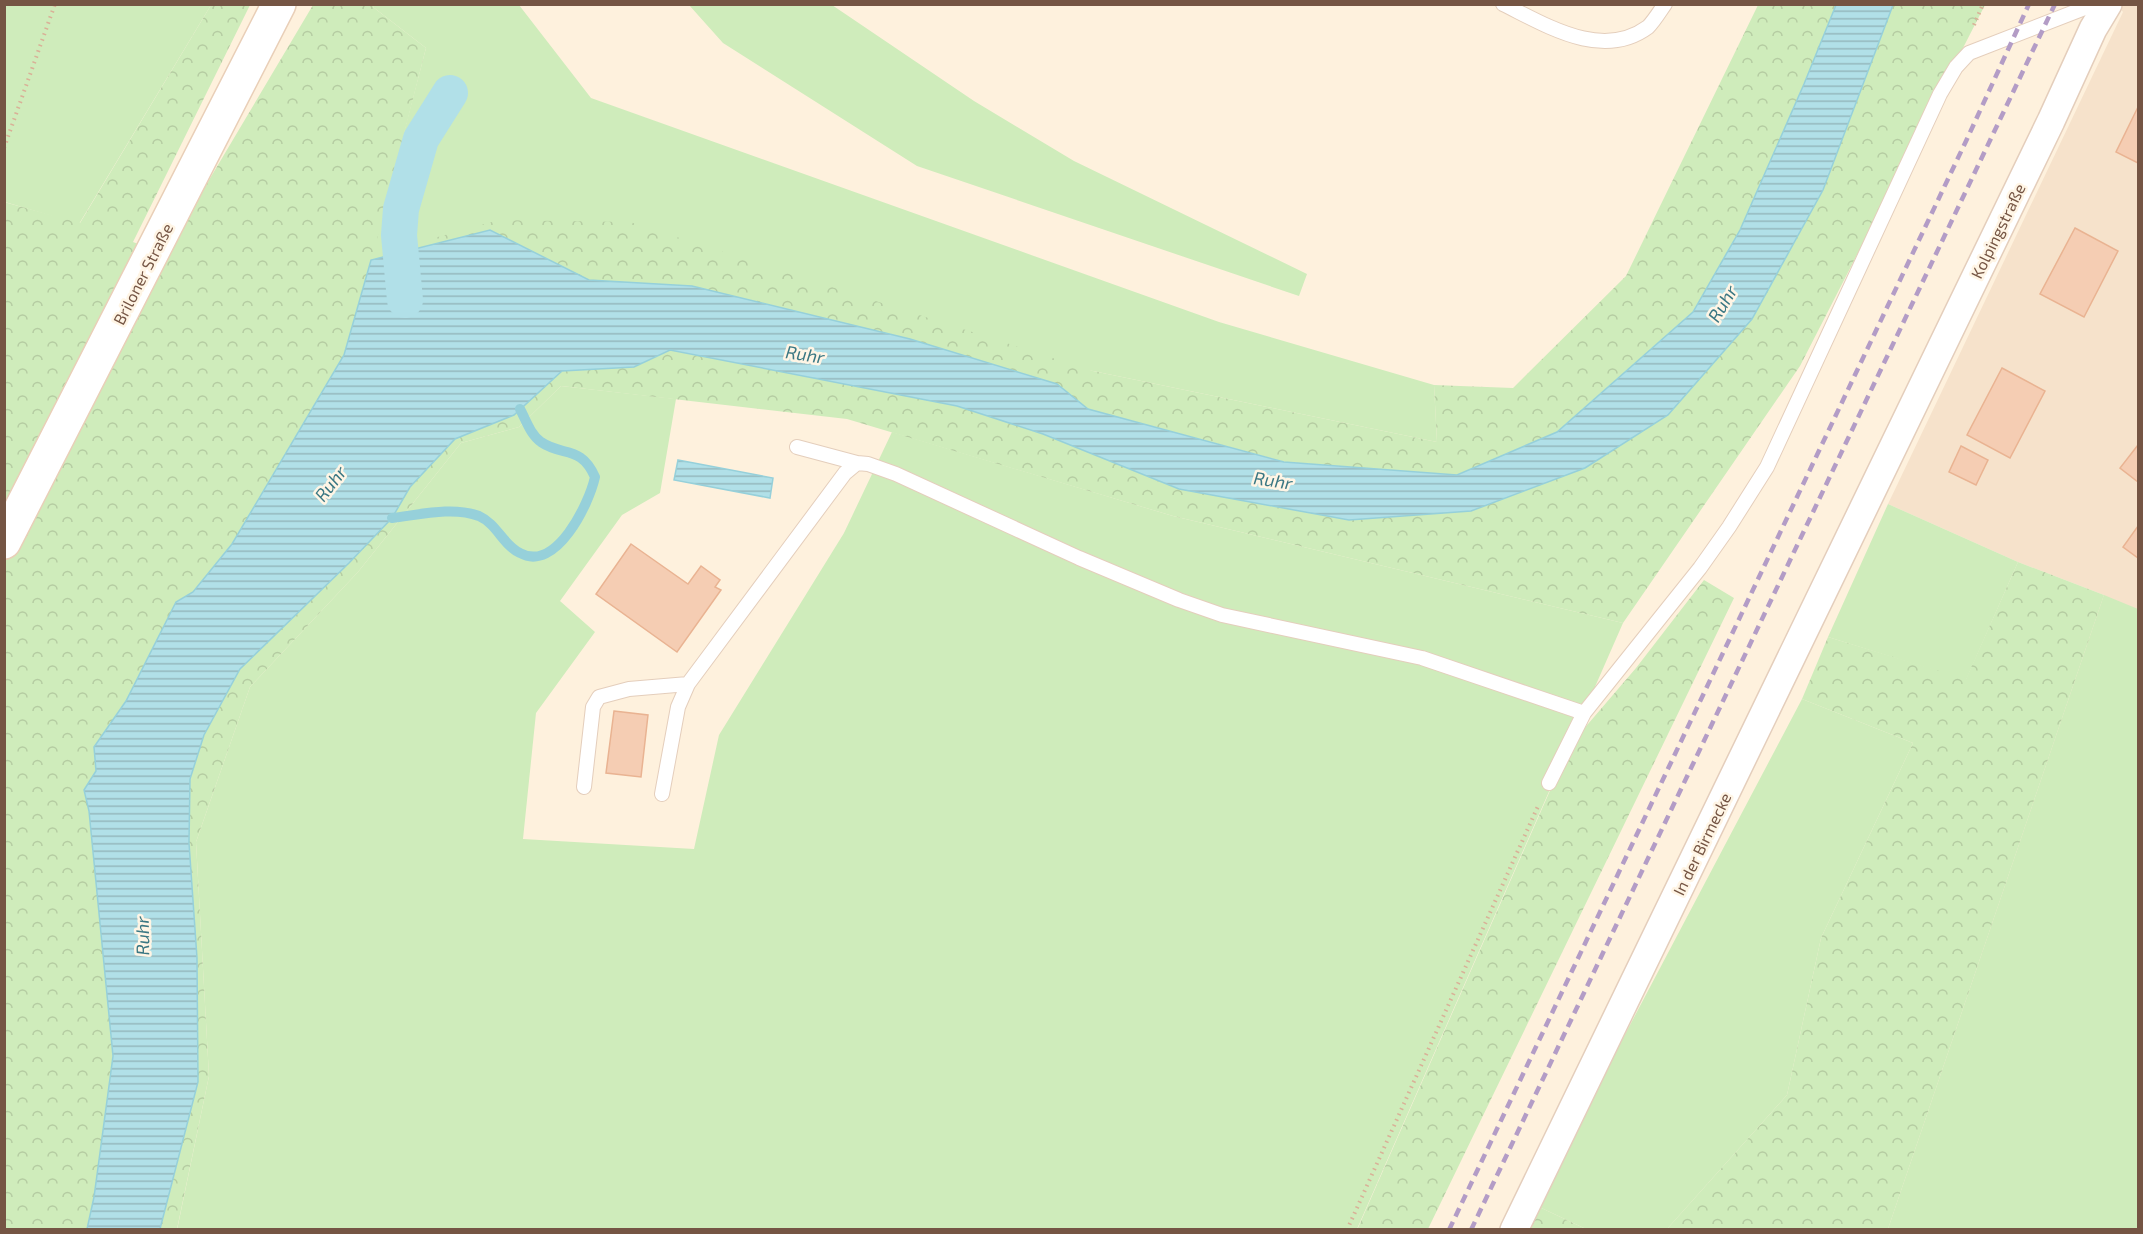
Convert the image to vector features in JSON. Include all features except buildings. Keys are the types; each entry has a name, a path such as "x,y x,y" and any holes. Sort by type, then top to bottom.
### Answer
{"main road":[{"name":"Briloner Straße","path":"4,542 279,4"}],"street":[{"name":"Kolpingstraße","path":"1888,457 2051,122 2093,29 2108,4"},
{"name":"In der Birmecke","path":"1514,1230 1888,457"}],"lane":[{"path":"1503,4 1568,36 1601,42 1622,39 1648,26 1665,4"},
{"path":"1549,783 1584,713 1700,568 1730,527 1767,467 1940,94 1956,67 1978,48 2045,25 2094,4"},
{"path":"797,447 857,464 868,464 896,474 1078,558 1222,615 1422,658 1584,713"},
{"path":"662,794 678,708 688,684 845,473 857,464"},
{"path":"584,787 593,707 599,697 629,689 688,684"}],"path":[{"path":"4,148 55,4"},
{"path":"1347,1230 1549,783"}],"shaded area":[{"path":"2117,5 2138,5 2138,1229 1888,1230 2104,595 2018,562 1888,504 2123,12"}],"green space":[{"path":"4,5 211,5 79,224 5,202"},
{"path":"211,5 250,5 133,242 165,254 313,5 374,5 373,7 426,48 373,255 499,220 630,222 1093,371 1437,442 1434,385 1513,388 1626,276 1758,5 1836,5 1740,230 1693,312 1557,432 1457,475 1285,462 1088,409 1057,384 692,286 589,280 490,230 371,260 344,355 232,544 193,592 176,602 126,701 94,747 96,771 84,790 89,811 113,1056 94,1197 87,1229 5,1229 4,202 80,223"},
{"path":"374,5 519,5 591,98 1219,322 1434,385 1437,442 1093,371 372,255 426,48 373,7"},
{"path":"689,5 832,5 974,101 1074,161 1307,274 1299,296 917,166 723,43"},
{"path":"1893,5 1985,5 1800,366 1623,623 1173,516 847,419 561,386 519,427 461,443 358,572 250,687 196,842 209,1076 177,1229 160,1230 198,1082 197,958 189,843 190,779 204,735 240,669 349,563 391,518 410,487 455,439 514,415 562,370 634,367 670,350 957,406 1043,434 1471,511 1752,319 1823,190"},
{"path":"561,386 676,399 660,493 622,515 560,601 595,632 536,713 523,839 694,849 719,735 844,533 892,432 1173,516 1623,623 1357,1229 177,1230 209,1076 196,842 250,687 358,572 461,443 519,427"},
{"path":"1888,504 2018,562 1966,680 1828,637"},
{"path":"2018,562 2104,595 1888,1229 1667,1229 1787,1095 1821,938 1913,743 1802,699 1828,637 1966,679"},
{"path":"1704,580 1734,598 1428,1229 1357,1230 1570,745 1636,668"},
{"path":"2104,595 2138,609 2138,1229 1888,1229"},
{"path":"1802,699 1913,743 1821,938 1787,1095 1667,1229 1586,1229 1535,1205"},
{"path":"1535,1205 1586,1229 1523,1230"}],"water":[{"name":"Ruhr","path":"1836,5 1893,5 1823,190 1752,319 1668,415 1585,468 1471,511 1349,520 1179,489 1043,434 957,406 670,350 634,367 562,371 514,415 455,439 410,487 392,518 240,669 204,735 190,779 189,843 197,958 198,1082 160,1229 87,1229 94,1197 113,1056 89,811 84,790 96,771 94,747 126,701 176,602 193,592 232,544 344,355 371,260 490,230 589,280 692,286 910,339 1057,384 1088,409 1284,462 1457,475 1557,432 1693,312 1740,230"},
{"path":"678,460 773,478 770,498 674,480"}],"waterway":[{"path":"405,300 399,235 401,209 421,139 450,93"},
{"path":"392,518 436,512 469,513 485,520 520,553 533,557 546,553 558,545 578,518 592,489 595,477 590,467 578,456 549,446 537,439 520,409"}],"railway":[{"path":"1449,1230 2029,4"},
{"path":"1471,1230 2055,4"}]}
